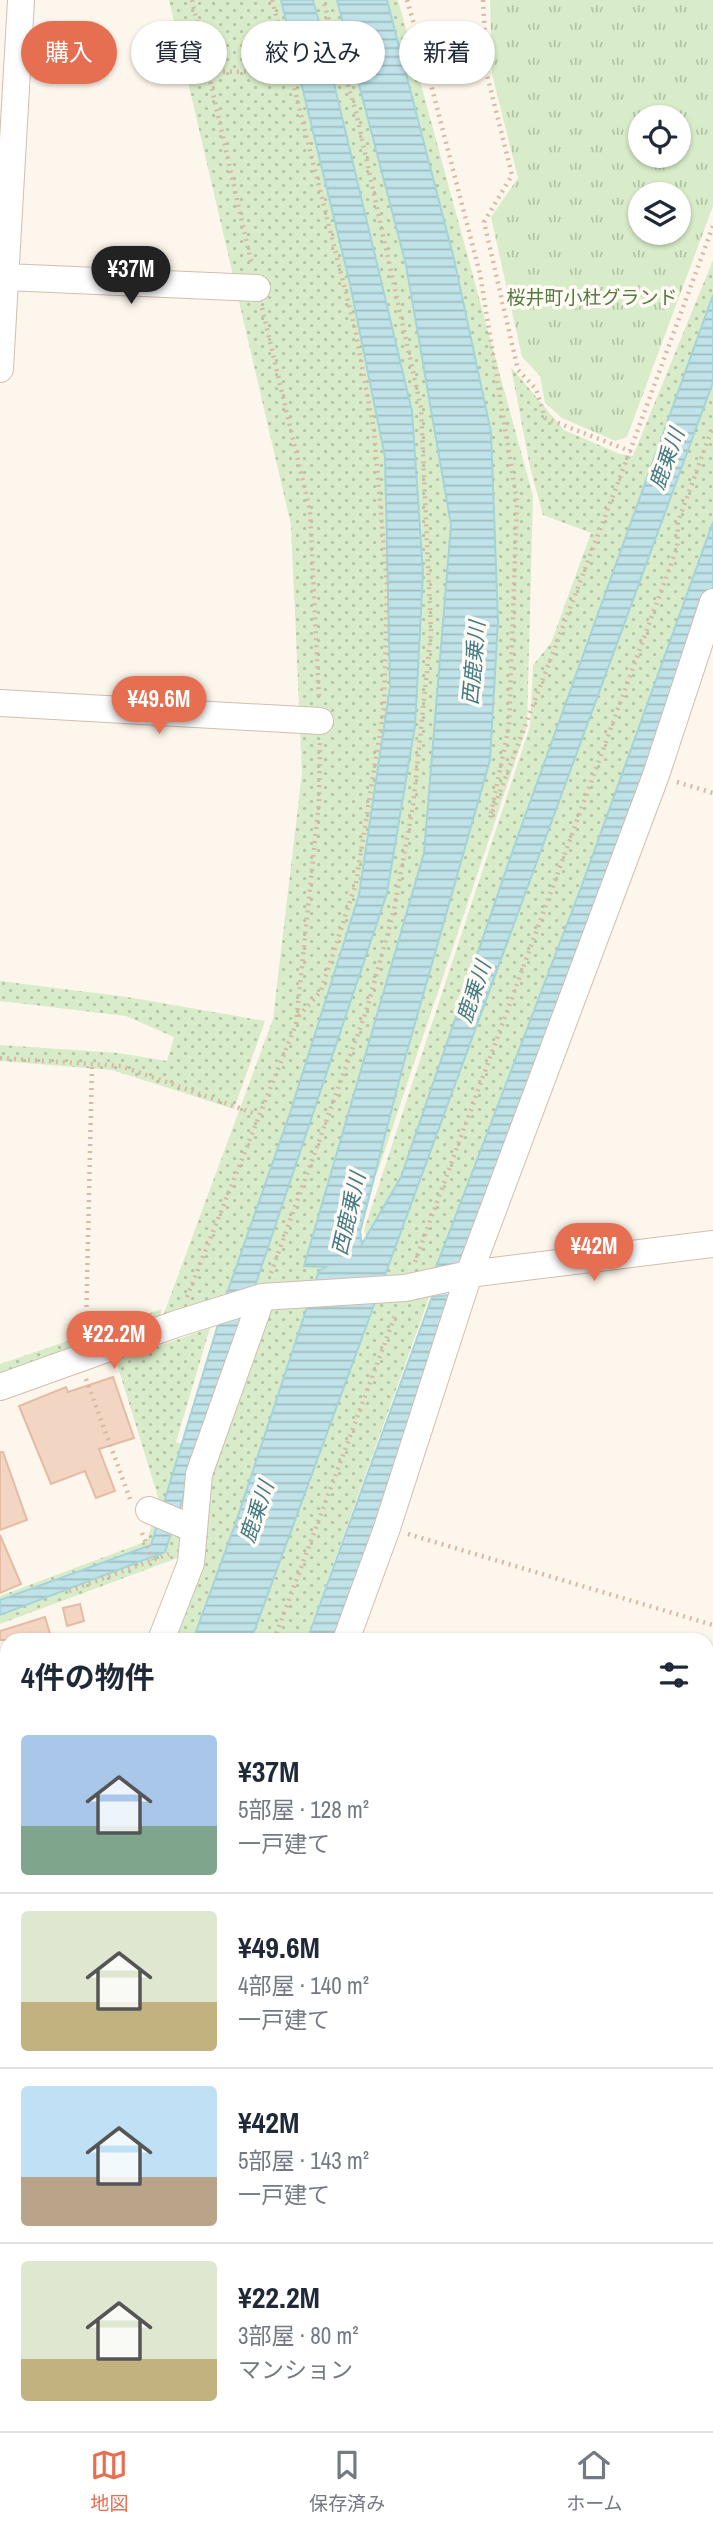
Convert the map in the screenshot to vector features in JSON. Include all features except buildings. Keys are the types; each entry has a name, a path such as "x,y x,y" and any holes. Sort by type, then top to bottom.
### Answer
{"street":[{"path":"0,369 21,0"},
{"path":"6,277 257,288"},
{"path":"349,1633 387,1528 469,1275 656,775 713,602"},
{"path":"0,704 320,721"},
{"path":"0,1387 176,1324 253,1300 406,1287 469,1275 713,1244"},
{"path":"164,1633 191,1563 163,1522 199,1474 253,1300"}],"path":[{"path":"192,0 197,21"},
{"path":"272,0 277,21"},
{"path":"253,1300 367,1009 394,910 413,806 431,632 421,408 356,112 323,0"},
{"path":"407,0 480,274 517,502 509,726 490,818 713,226"},
{"path":"483,0 487,75 512,175 485,222 518,370 536,389 545,418 629,451"},
{"path":"176,1324 296,1019 319,802 320,721 310,511 212,84"},
{"path":"293,84 355,329 374,431 387,585 384,708 356,883 321,991 296,1019"},
{"path":"277,1633 677,548 678,522 713,426"},
{"path":"656,775 713,793"},
{"path":"0,1058 121,1066 256,1114"},
{"path":"86,1328 92,1064"},
{"path":"83,1368 163,1522 153,1560"},
{"path":"153,1560 145,1539 163,1522"},
{"path":"387,1528 713,1625"},
{"path":"69,1591 153,1560"}],"green space":[{"path":"169,0 398,0 404,21 399,21 399,84 421,84 533,496 527,726 379,1168 322,1282 163,1316 273,1019 302,773 291,525 189,84 227,84 227,21 174,21"},
{"name":"桜井町小杜グランド","path":"490,0 713,0 713,206 627,437 615,441 562,418 545,403 540,376 522,357 491,217 518,178 494,84 495,21 491,21"},
{"path":"713,260 713,594 468,1271 387,1280 364,1230 530,726 533,665 551,643 591,533 543,515 530,467 511,367 564,430 620,454 633,456"},
{"path":"0,981 127,997 265,1021 234,1109 112,1070 0,1061 0,1045 118,1053 167,1061 174,1037 126,1016 0,1001"},
{"path":"430,1295 309,1633 172,1633 204,1486 270,1306"},
{"path":"162,1309 160,1317 0,1377 0,1364"},
{"path":"210,1328 176,1442 200,1451 183,1556 0,1624 0,1596 147,1541 159,1500 116,1361"}],"water":[{"path":"281,0 313,0 319,21 286,21"},
{"path":"337,0 387,0 399,46 399,84 409,84 454,259 491,432 498,621 490,760 404,1062 360,1232 362,1244 401,1177 515,844 713,295 713,382 254,1633 196,1633 236,1522 319,1271 326,1267 304,1266 424,853 451,525 406,265 359,84 385,84 385,21 342,21"},
{"path":"301,84 334,84 412,411 423,573 415,726 387,893 253,1292 225,1299 290,1113 359,895 390,687 385,457 350,284"},
{"path":"713,522 713,589 702,622 462,1272 433,1275 582,885"},
{"path":"449,1295 343,1633 310,1633 432,1297"},
{"path":"246,1310 165,1552 0,1615 0,1600 151,1545 220,1318"}],"water label":[{"name":"鹿乗川","path":"667,459"},
{"name":"西鹿乗川","path":"474,663"},
{"name":"鹿乗川","path":"474,992"},
{"name":"西鹿乗川","path":"349,1214"},
{"name":"鹿乗川","path":"257,1512"}]}
